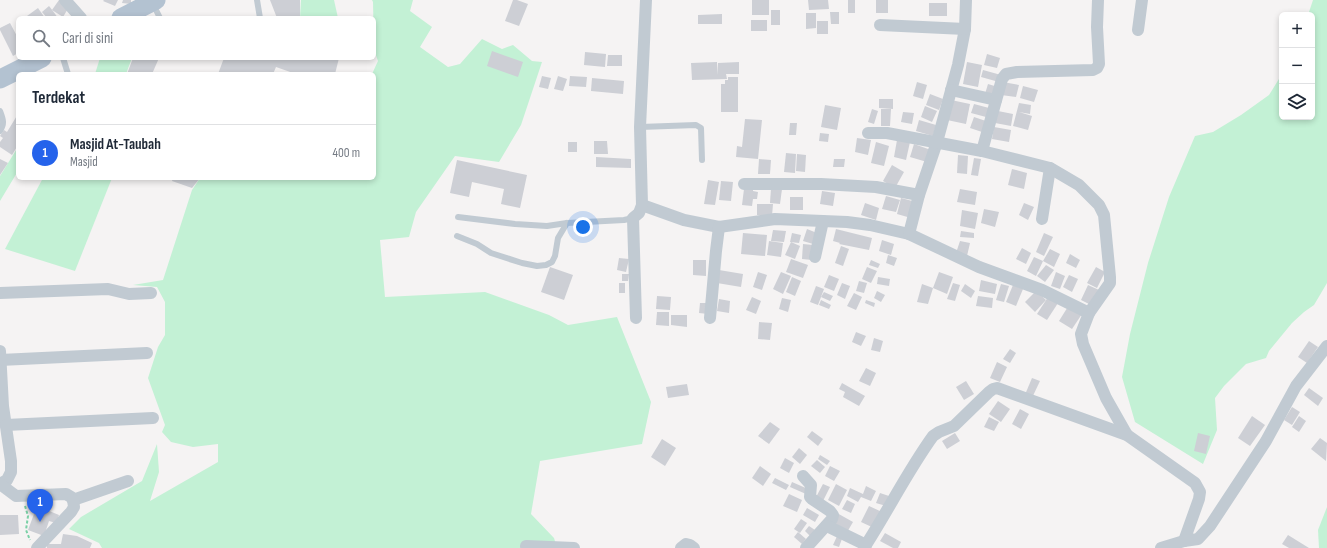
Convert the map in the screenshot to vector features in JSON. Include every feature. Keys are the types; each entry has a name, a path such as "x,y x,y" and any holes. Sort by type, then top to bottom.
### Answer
{"main road":[{"path":"130,16 157,10"},
{"path":"0,79 38,60"}],"street":[{"path":"65,0 79,16"},
{"path":"636,318 633,218 639,213 642,205 640,127 646,0"},
{"path":"909,234 919,195 937,142 966,29 966,0"},
{"path":"982,151 1002,79 1006,74 1017,72 1093,70 1097,68 1099,64 1097,27 1098,0"},
{"path":"1138,30 1142,0"},
{"path":"880,25 966,29"},
{"path":"951,90 996,100"},
{"path":"868,133 887,134 937,142 982,151 1050,168 1079,185 1099,205 1104,215 1110,283 1089,313 1082,339 1106,398 1127,435"},
{"path":"1042,219 1050,168"},
{"path":"744,184 821,184 876,187 919,195"},
{"path":"642,205 684,220 719,227 775,219 870,225 909,234 979,267 1042,290 1089,313"},
{"path":"815,257 823,221"},
{"path":"710,318 719,227"},
{"path":"0,293 108,289 128,294 151,293"},
{"path":"1161,548 1184,541 1199,543 1266,440 1296,386 1327,346"},
{"path":"34,545 71,512 74,507 73,500 66,494 16,496 0,484 7,480 11,472 11,461 4,422 0,357 147,353"},
{"path":"826,526 865,547 903,482 933,436 954,426 993,389 997,388 1127,435 1195,483 1200,492 1199,499 1184,541"},
{"path":"4,422 153,418"},
{"path":"803,476 811,485 810,497 832,512 832,519 809,547"},
{"path":"73,500 128,481"},
{"path":"681,548 686,544 694,548"},
{"path":"526,546 574,548"}],"lane":[{"path":"257,0 260,16"},
{"path":"64,60 68,72"},
{"path":"0,111 4,121 0,131"},
{"path":"640,127 696,125 701,128 702,160"},
{"path":"458,217 515,224 547,226 633,218"},
{"path":"458,236 477,244 491,253 522,263 537,266 546,265 552,262 558,238 567,223"}],"path":[{"path":"24,495 24,504 28,516 26,530 34,545"}],"green space":[{"path":"301,0 334,0 338,16 300,16"},
{"path":"372,0 413,0 410,11 432,27 420,47 448,67 460,64 482,39 502,49 513,45 532,61 542,62 521,125 499,162 455,156 416,212 409,237 380,240 385,297 485,292 549,315 568,325 617,317 651,402 642,444 540,461 531,514 554,538 557,548 102,548 99,543 69,529 81,517 142,481 157,444 159,472 150,501 218,462 218,444 193,447 171,442 162,432 165,425 148,378 158,347 165,335 165,302 157,287 133,285 163,280 192,190 199,180 376,180 376,72 373,72 378,61 376,56 376,16 373,16"},
{"path":"1313,0 1327,0 1327,283 1314,305 1292,323 1269,351 1266,358 1246,364 1224,386 1215,398 1217,430 1203,464 1135,422 1122,377 1130,334 1148,263 1169,197 1195,136 1213,132 1241,115 1269,95 1279,79 1279,120 1315,120 1315,12 1309,12"},
{"path":"99,60 131,60 127,72 96,72"},
{"path":"16,150 16,174 0,201 0,176"},
{"path":"42,180 111,180 75,271 5,249"},
{"path":"1327,507 1327,548 1319,548 1318,530"}],"building":[{"path":"59,0 69,7 64,16 52,10"},
{"path":"118,0 115,6 103,1"},
{"path":"123,0 131,0 131,4 122,3"},
{"path":"270,0 300,0 300,16 276,16"},
{"path":"513,0 528,4 519,26 505,21"},
{"path":"752,0 769,0 769,15 752,15"},
{"path":"808,0 828,0 829,9 809,10"},
{"path":"848,0 855,0 855,13 848,13"},
{"path":"876,0 888,0 888,13 876,13"},
{"path":"929,3 947,3 947,16 929,16"},
{"path":"49,6 56,16 45,16 42,12"},
{"path":"38,8 44,16 27,16"},
{"path":"771,10 780,10 780,25 771,25"},
{"path":"830,12 839,12 839,24 831,24"},
{"path":"806,13 816,13 816,28 806,29"},
{"path":"722,14 722,24 698,24 698,15"},
{"path":"751,20 767,20 767,31 751,31"},
{"path":"817,21 828,21 828,34 817,34"},
{"path":"10,23 16,34 16,54 13,56 0,30 0,28"},
{"path":"492,51 523,62 518,77 487,66"},
{"path":"585,52 606,54 605,67 584,65"},
{"path":"987,54 1000,58 997,68 984,65"},
{"path":"608,55 622,55 622,66 607,66"},
{"path":"132,60 158,60 153,72 128,72"},
{"path":"223,60 338,60 336,72 290,72 276,67 274,72 219,72"},
{"path":"717,62 717,75 718,63 739,62 739,74 726,74 727,79 692,80 691,63"},
{"path":"967,62 982,65 978,87 963,84"},
{"path":"983,70 1001,75 999,82 981,77"},
{"path":"542,76 551,78 548,89 539,87"},
{"path":"558,76 567,79 563,91 554,89"},
{"path":"570,76 587,77 586,87 569,86"},
{"path":"728,77 738,77 738,112 721,112 721,84 725,84 725,80 728,80"},
{"path":"592,78 624,81 623,94 591,91"},
{"path":"917,82 927,85 923,99 913,96"},
{"path":"1003,82 1019,85 1016,97 1001,95"},
{"path":"988,84 998,87 996,97 985,94"},
{"path":"1023,86 1038,90 1034,102 1020,98"},
{"path":"930,94 943,99 939,110 926,105"},
{"path":"879,99 893,99 893,109 879,108"},
{"path":"951,100 970,104 966,124 947,120"},
{"path":"1019,103 1031,105 1030,114 1019,112 1032,116 1028,130 1013,126"},
{"path":"974,104 989,108 986,117 971,113"},
{"path":"825,105 841,108 837,130 821,127"},
{"path":"925,106 937,111 932,122 921,117"},
{"path":"872,109 878,111 874,124 868,122"},
{"path":"881,109 891,109 890,126 881,126"},
{"path":"998,111 1013,114 1011,126 995,123"},
{"path":"903,112 914,113 912,124 901,122"},
{"path":"16,117 16,148 12,155 0,147 0,142 3,138 0,136 4,130 7,132"},
{"path":"974,117 989,122 985,133 970,128"},
{"path":"745,119 762,120 758,159 736,157 737,146 742,147"},
{"path":"919,120 936,125 933,136 916,131"},
{"path":"790,123 797,123 796,135 789,135"},
{"path":"994,127 1011,130 1009,142 992,139"},
{"path":"820,133 829,134 828,142 819,141"},
{"path":"857,138 871,140 868,155 855,152"},
{"path":"897,140 910,142 906,160 894,157"},
{"path":"594,141 607,141 608,154 594,154"},
{"path":"568,142 577,142 577,152 568,152"},
{"path":"876,142 889,146 884,166 871,163"},
{"path":"914,144 931,150 927,162 910,157"},
{"path":"786,153 796,154 795,173 784,172"},
{"path":"797,154 806,155 805,172 796,171"},
{"path":"958,155 968,156 967,174 957,173"},
{"path":"596,157 631,159 631,168 596,167"},
{"path":"974,158 981,159 978,176 971,175"},
{"path":"0,159 8,163 0,175"},
{"path":"759,159 771,160 770,174 758,174"},
{"path":"834,159 845,159 844,167 833,167"},
{"path":"457,160 527,175 520,208 501,204 504,189 472,182 469,197 450,193"},
{"path":"892,165 904,172 895,188 883,181"},
{"path":"1012,169 1027,173 1024,189 1008,185"},
{"path":"172,180 198,180 192,188"},
{"path":"708,180 719,182 715,205 704,204"},
{"path":"721,181 733,182 731,201 719,200"},
{"path":"771,188 782,189 780,204 770,203"},
{"path":"744,189 753,189 753,191 758,192 757,199 753,199 752,206 742,205"},
{"path":"960,189 977,192 975,205 957,202"},
{"path":"822,191 835,193 833,206 820,204"},
{"path":"886,196 900,200 896,212 882,209"},
{"path":"790,197 803,197 803,210 790,210"},
{"path":"901,198 916,202 911,218 897,214"},
{"path":"865,203 879,208 876,220 861,215"},
{"path":"1024,203 1034,207 1028,220 1019,215"},
{"path":"757,204 773,204 772,216 757,215"},
{"path":"984,209 999,212 995,227 981,223"},
{"path":"962,210 978,213 975,229 960,226"},
{"path":"807,229 817,233 813,244 803,241"},
{"path":"836,229 872,238 869,250 839,244 840,243 833,241"},
{"path":"773,230 786,231 784,242 771,241"},
{"path":"961,231 974,233 974,238 960,237"},
{"path":"743,233 767,235 765,256 741,254"},
{"path":"792,233 801,235 799,243 790,242"},
{"path":"1044,233 1053,237 1044,256 1036,252"},
{"path":"882,240 894,244 891,255 879,251"},
{"path":"769,241 783,243 781,257 767,255"},
{"path":"960,241 970,243 967,256 956,253"},
{"path":"791,242 800,246 795,259 785,255"},
{"path":"803,244 813,245 812,260 802,259"},
{"path":"841,246 849,249 843,266 835,263"},
{"path":"1022,248 1031,253 1026,264 1016,259"},
{"path":"1050,249 1060,254 1054,267 1043,261"},
{"path":"1070,254 1080,260 1076,268 1066,263"},
{"path":"888,255 897,258 894,266 886,263"},
{"path":"1034,257 1043,261 1036,276 1027,271"},
{"path":"619,258 629,259 626,272 617,270"},
{"path":"791,259 808,265 803,278 786,272"},
{"path":"693,260 706,260 706,276 693,275"},
{"path":"871,260 880,264 878,268 869,265"},
{"path":"1046,265 1054,270 1045,282 1037,276"},
{"path":"550,267 573,275 564,300 541,292"},
{"path":"867,267 877,271 871,283 862,279"},
{"path":"1096,267 1105,272 1097,288 1087,283"},
{"path":"719,270 743,274 741,287 717,283"},
{"path":"758,272 767,275 762,290 753,287"},
{"path":"781,272 791,276 783,294 773,289"},
{"path":"939,272 953,277 947,294 933,288"},
{"path":"1056,272 1065,276 1060,289 1051,286"},
{"path":"622,274 629,274 628,281 622,281"},
{"path":"829,275 839,279 834,291 824,287"},
{"path":"1069,275 1078,279 1072,292 1063,287"},
{"path":"792,277 801,281 795,296 786,292"},
{"path":"878,277 890,279 889,286 877,284"},
{"path":"981,280 997,284 995,294 979,291"},
{"path":"859,281 867,283 864,293 856,291"},
{"path":"619,283 625,283 625,293 619,293"},
{"path":"842,283 850,286 845,299 837,295"},
{"path":"953,283 960,285 955,301 947,299"},
{"path":"922,284 933,288 928,304 917,302"},
{"path":"965,284 975,291 971,298 961,291"},
{"path":"1001,284 1009,286 1004,302 996,300"},
{"path":"1013,285 1023,289 1016,306 1006,302"},
{"path":"1088,285 1099,290 1091,305 1081,300"},
{"path":"816,286 824,289 818,305 810,302"},
{"path":"877,291 885,295 881,302 874,298"},
{"path":"1036,291 1046,300 1035,312 1025,302"},
{"path":"824,292 833,296 830,301 821,297"},
{"path":"854,293 862,297 856,310 847,306"},
{"path":"657,296 671,297 670,310 656,309"},
{"path":"978,296 993,298 992,308 976,306"},
{"path":"752,297 761,301 756,314 746,310"},
{"path":"1048,297 1058,303 1047,320 1037,314"},
{"path":"782,298 791,300 788,312 779,309"},
{"path":"719,299 730,301 729,313 717,311"},
{"path":"821,300 831,305 829,309 819,305"},
{"path":"866,300 875,303 874,307 865,303"},
{"path":"700,303 709,303 708,314 699,313"},
{"path":"1069,305 1082,314 1072,329 1059,321"},
{"path":"657,312 669,312 669,326 656,325"},
{"path":"671,315 687,315 687,327 671,325"},
{"path":"759,322 772,323 770,340 758,339"},
{"path":"856,332 866,336 861,346 852,342"},
{"path":"874,338 883,341 880,352 871,350"},
{"path":"1309,341 1318,347 1307,363 1298,357"},
{"path":"1010,349 1016,353 1010,363 1003,359"},
{"path":"997,362 1007,367 1000,382 990,378"},
{"path":"866,368 876,373 870,386 859,381"},
{"path":"1032,378 1040,381 1031,400 1024,397"},
{"path":"966,381 974,394 964,400 956,387"},
{"path":"842,383 865,396 859,406 843,397 845,392 839,389"},
{"path":"687,384 689,395 668,398 666,387"},
{"path":"1309,388 1323,398 1318,406 1304,395"},
{"path":"998,401 1010,409 1001,422 989,414"},
{"path":"1292,407 1300,412 1292,425 1284,420"},
{"path":"1020,409 1029,414 1021,429 1012,424"},
{"path":"1252,416 1265,425 1250,446 1238,438"},
{"path":"1299,416 1306,421 1299,432 1292,427"},
{"path":"989,417 999,422 994,431 984,427"},
{"path":"770,422 780,429 769,444 758,436"},
{"path":"812,431 823,439 818,446 807,437"},
{"path":"955,433 960,441 947,449 942,441"},
{"path":"1198,433 1210,436 1206,454 1194,451"},
{"path":"1320,438 1327,443 1326,461 1311,449"},
{"path":"662,439 676,448 665,466 651,457"},
{"path":"799,448 807,455 800,464 792,457"},
{"path":"820,455 830,461 827,465 818,459"},
{"path":"785,458 794,463 789,473 780,468"},
{"path":"817,460 825,467 820,473 811,466"},
{"path":"760,466 771,474 763,486 752,478"},
{"path":"830,466 840,471 834,481 825,476"},
{"path":"775,478 789,485 786,490 772,483"},
{"path":"792,482 808,489 806,494 790,487"},
{"path":"823,484 830,487 822,503 815,499"},
{"path":"836,484 847,490 839,506 828,500"},
{"path":"866,486 876,491 871,501 861,497 858,502 847,496 850,488 863,494"},
{"path":"880,493 889,496 886,506 876,503"},
{"path":"789,494 802,500 797,512 783,506"},
{"path":"847,500 855,504 851,513 842,509"},
{"path":"37,506 59,515 56,523 49,521 44,536 28,530"},
{"path":"869,506 882,512 874,528 861,522"},
{"path":"807,508 819,515 815,522 803,515"},
{"path":"837,513 853,522 846,534 830,525"},
{"path":"0,515 18,515 19,534 0,535"},
{"path":"801,519 807,523 800,533 794,529"},
{"path":"809,526 815,530 810,536 805,531"},
{"path":"798,532 806,539 802,544 794,537"},
{"path":"885,533 901,542 898,548 893,548 880,541"},
{"path":"63,534 77,536 92,543 90,548 47,548 47,544 61,544"},
{"path":"838,534 843,536 839,547 833,545"},
{"path":"1288,535 1309,548 1289,548 1282,544"}],"place":[{"name":"Masjid At-Taubah","path":"40,522"}]}
